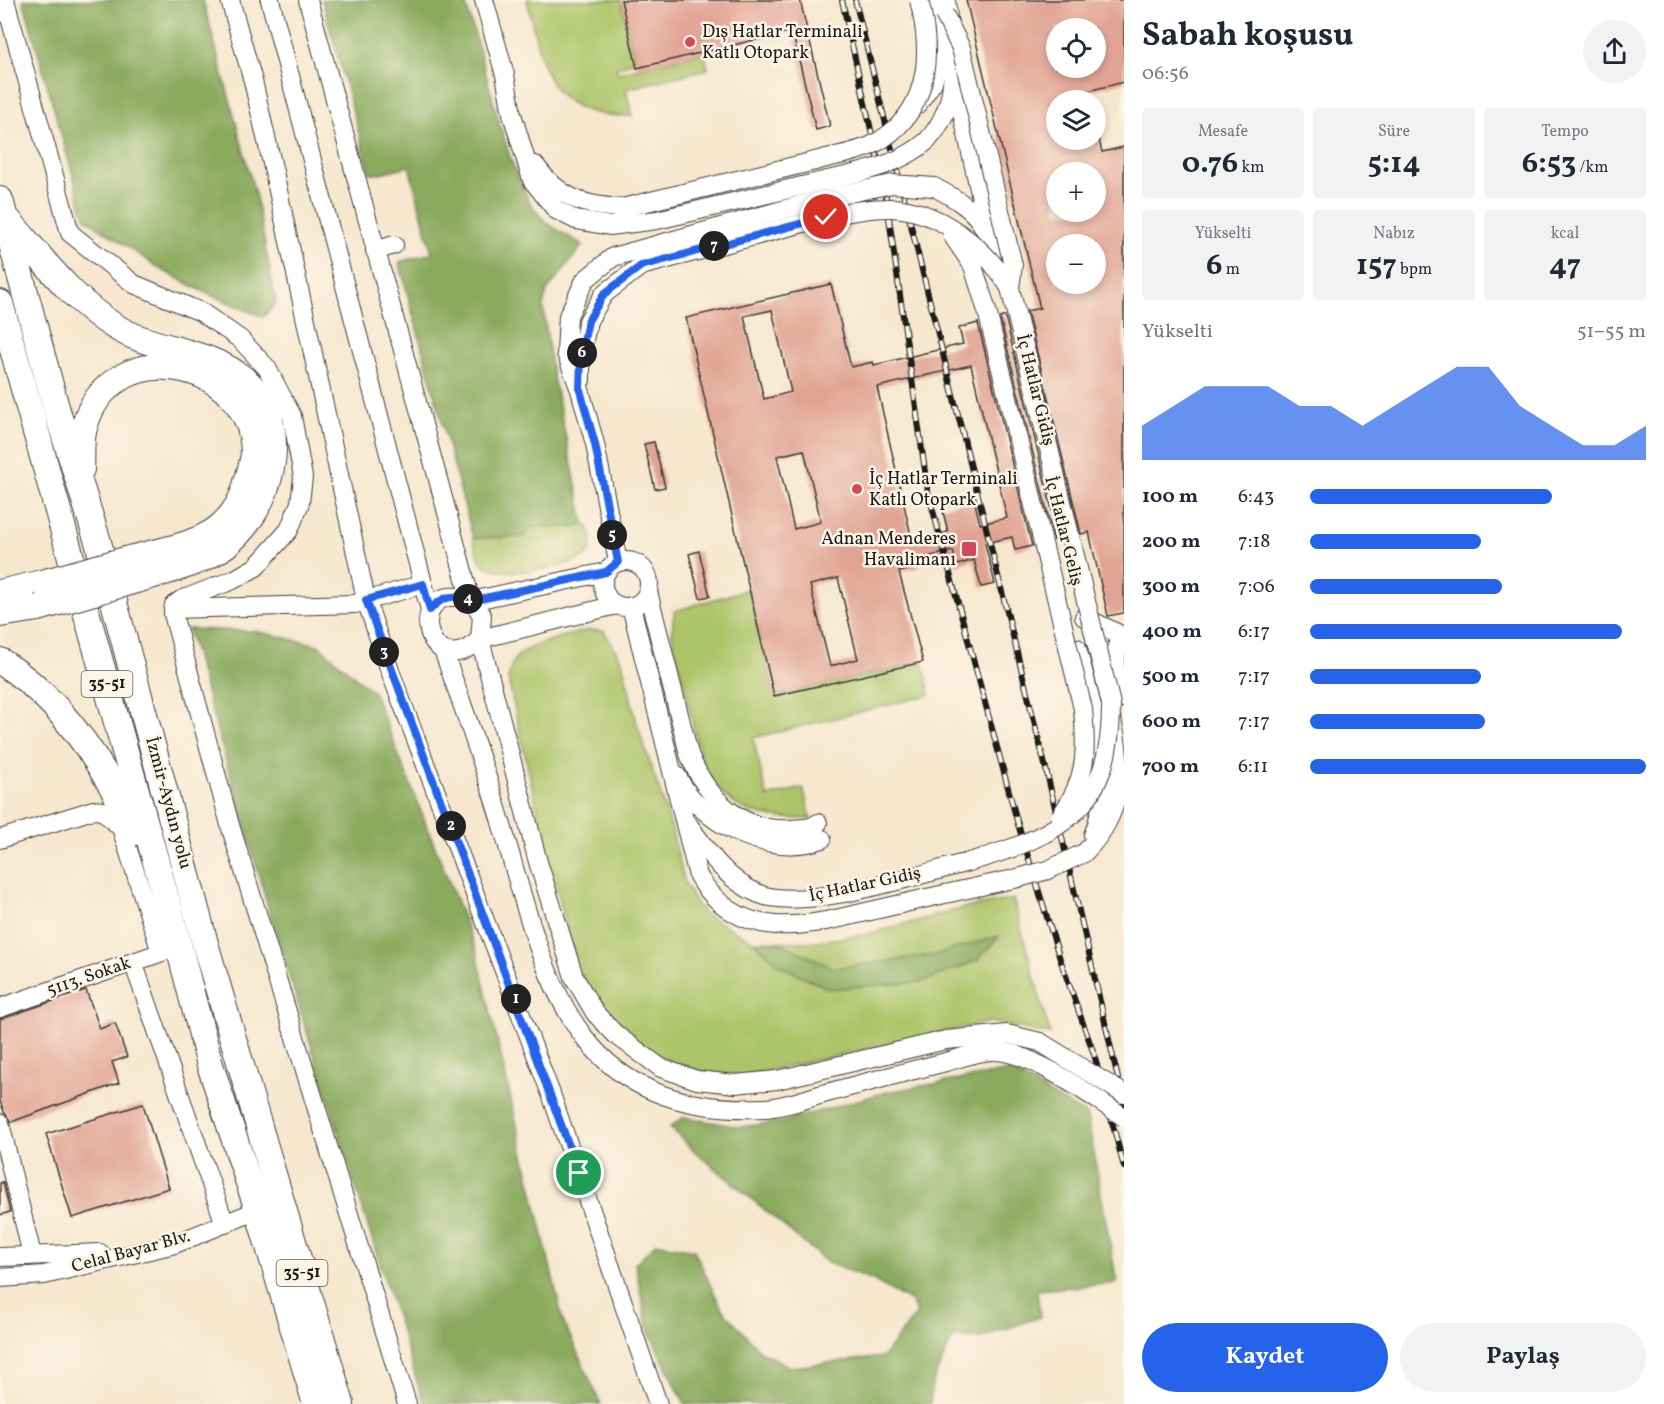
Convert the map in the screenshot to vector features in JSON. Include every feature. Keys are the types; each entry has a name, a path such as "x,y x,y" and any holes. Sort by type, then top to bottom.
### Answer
{"highway":[{"name":"İzmir-Aydın yolu","path":"2,207 80,487 98,542 206,946 341,1404"},
{"name":"35-51","path":"0,614 38,608 136,568 201,559 221,549 252,515 264,494 273,450 266,408 247,383 208,358 155,344 114,327 72,293 2,207"},
{"name":"İzmir-Aydın yolu","path":"0,303 169,909 170,950 258,1210 316,1404"},
{"path":"0,592 136,568 205,537 225,523 237,508 244,494 254,453 246,414 232,394 207,379 170,366 133,370 115,380 94,404 83,429 80,487"},
{"path":"0,661 31,683 85,741 117,792 169,909"}],"street":[{"path":"5,0 70,233 134,284 201,312 240,339 267,368 292,416 303,477 300,503 289,530 255,567 233,580 181,600 173,609"},
{"path":"230,0 253,81 274,172 366,600 390,671 551,1094 658,1404"},
{"path":"270,0 430,610 427,628 430,637 443,650 487,774 552,983 584,1040 618,1072 660,1095 691,1104 722,1108 768,1108 992,1051 1011,1053 1036,1063 1124,1118"},
{"path":"308,0 471,601 482,616 480,639 538,862 574,977 595,1013 616,1035 661,1068 698,1080 735,1084 777,1080 946,1040 1006,1034 1040,1042 1124,1094"},
{"path":"484,0 505,75 512,114 532,180 556,210 594,225 657,220 822,200 914,151 927,141 940,124 951,100 954,76"},
{"path":"908,116 920,93 926,66 927,46 919,0"},
{"path":"908,116 929,80 935,50 935,26 929,0"},
{"path":"512,114 542,173 569,198 594,206 622,208 815,161 871,146 891,133 908,116 933,82 943,50 944,5"},
{"path":"944,5 954,76 988,230"},
{"path":"944,5 961,48 1013,265 1010,288"},
{"name":"İç Hatlar Geliş","path":"580,390 566,353 567,316 585,280 613,257 822,200 892,184 934,187 968,208 988,230 1084,617 1120,749 1119,790 1110,820 1084,853 1048,870 815,924 781,926 753,921 724,909 708,891 698,876 667,756"},
{"name":"İç Hatlar Gidiş","path":"580,390 581,354 588,321 604,294 641,266 822,200 863,209 893,208 925,216 947,227 986,254 1010,288 1111,704 1112,738 1099,782 1073,817 1042,835 1006,851 969,862 831,895 803,900 775,898 758,893 717,865 682,815"},
{"name":"İç Hatlar Geliş","path":"968,208 1095,718 1101,756 1102,801 1096,828 1084,853"},
{"name":"İç Hatlar Gidiş","path":"947,227 973,266 987,311 1083,709 1086,744 1084,771 1073,799 1060,818 1042,835"},
{"path":"375,251 394,245"},
{"path":"430,610 444,598 453,596 471,601 612,567 625,561 640,565 648,577 648,592 688,754 698,777 709,793 729,811 750,824 782,830 813,827 820,831 771,843 728,829 694,801 681,784 667,756 623,606 605,594 603,579 612,567 595,444 580,390"},
{"path":"173,609 342,605 423,584"},
{"path":"443,650 461,652 480,639 623,606 644,599 648,592"},
{"path":"173,609 230,825 407,1404"},
{"path":"1084,617 1122,634 1115,667 1124,698"},
{"path":"0,839 93,810 103,811 121,828 170,950"},
{"path":"1084,853 1103,842 1124,819"},
{"name":"5113. Sokak","path":"0,1008 170,950"},
{"path":"133,962 225,1224"},
{"path":"0,1123 32,1255"},
{"name":"Celal Bayar Blv.","path":"0,1278 44,1275 175,1244 258,1210"},
{"path":"0,1257 140,1252"}],"green space":[{"path":"23,0 203,0 256,197 276,303 263,317 208,294 162,270 85,218"},
{"path":"322,0 464,0 508,150 519,179 531,203 544,220 583,245 547,291 543,306 552,372 584,522 577,527 533,527 522,537 473,538 399,262 432,253 409,166 376,174 370,173"},
{"path":"527,0 621,0 635,61 616,68 618,73 704,52 708,69 626,89 632,116 603,114 582,109 565,99 553,85 538,48"},
{"path":"584,522 591,536 591,551 571,562 539,570 492,569 481,561 473,538 521,537 533,527 577,527"},
{"path":"749,589 774,696 923,662 930,695 753,738 767,797 803,788 811,819 774,817 744,809 720,791 701,759 672,635 674,611"},
{"path":"188,629 255,631 318,645 374,693 476,950 563,1321 601,1404 424,1404 272,921"},
{"path":"590,630 604,631 622,661 637,724 671,826 684,881 704,914 753,941 810,942 864,935 964,908 1013,899 1050,1034 990,1022 748,1075 707,1073 671,1062 637,1044 587,992 572,948 543,835 508,679 514,660 528,649 549,640"},
{"path":"999,936 978,960 922,982 829,989 781,966 753,941 779,942 833,968 934,955"},
{"path":"1010,1071 1087,1115 1117,1283 1037,1290 1040,1317 980,1338 953,1338 932,1383 930,1404 685,1404 648,1330 635,1264 656,1243 694,1250 722,1309 760,1351 790,1367 883,1357 917,1313 910,1301 873,1280 828,1263 692,1149 670,1127 684,1117 740,1127 782,1122 886,1092"}],"building":[{"name":"Dış Hatlar Terminali Katlı Otopark","path":"621,0 800,0 830,126 816,130 792,31 637,68"},
{"path":"966,0 1124,0 1124,82 1092,90 1046,90 1046,150 1102,150 1102,152 1124,147 1124,613 1108,616 1089,532 1081,534 1027,311 1040,308"},
{"name":"İç Hatlar Terminali Katlı Otopark","path":"831,284 851,367 873,362 874,365 963,344 959,328 978,323 1032,546 1015,550 1012,537 985,543 995,584 981,587 974,560 957,565 953,551 918,559 920,567 899,572 923,662 774,696 686,318","holes":["772,310 791,392 764,399 744,316","971,365 1007,518 980,524 974,499 942,507 948,532 912,540 877,387","804,450 821,522 794,529 777,456","838,578 858,659 830,666 810,585"]},
{"path":"1005,316 1059,539 1054,540 1000,318"},
{"path":"654,442 665,487 655,489 644,444"},
{"path":"699,551 710,596 700,598 689,554"},
{"path":"86,990 100,1029 115,1023 127,1057 112,1062 119,1083 11,1122 0,1101 0,1019"},
{"path":"143,1104 169,1188 72,1218 46,1134"},
{"path":"3,1182 10,1212 0,1215 0,1183"}],"railway":[{"path":"842,0 886,197 928,492 1017,821 1060,959 1094,1054 1124,1167"},
{"path":"855,0 1046,769 1124,1104"}],"place":[{"name":"Dış Hatlar Terminali Katlı Otopark","path":"690,42"},
{"name":"İç Hatlar Terminali Katlı Otopark","path":"857,489"},
{"name":"Adnan Menderes Havalimanı","path":"969,549"}],"route":[{"path":"579,1173 458,845 390,671 366,600 423,584 430,610 444,598 453,596 471,601 606,572 618,562 595,444 580,390 581,354 588,321 604,294 641,266 826,217"}]}
